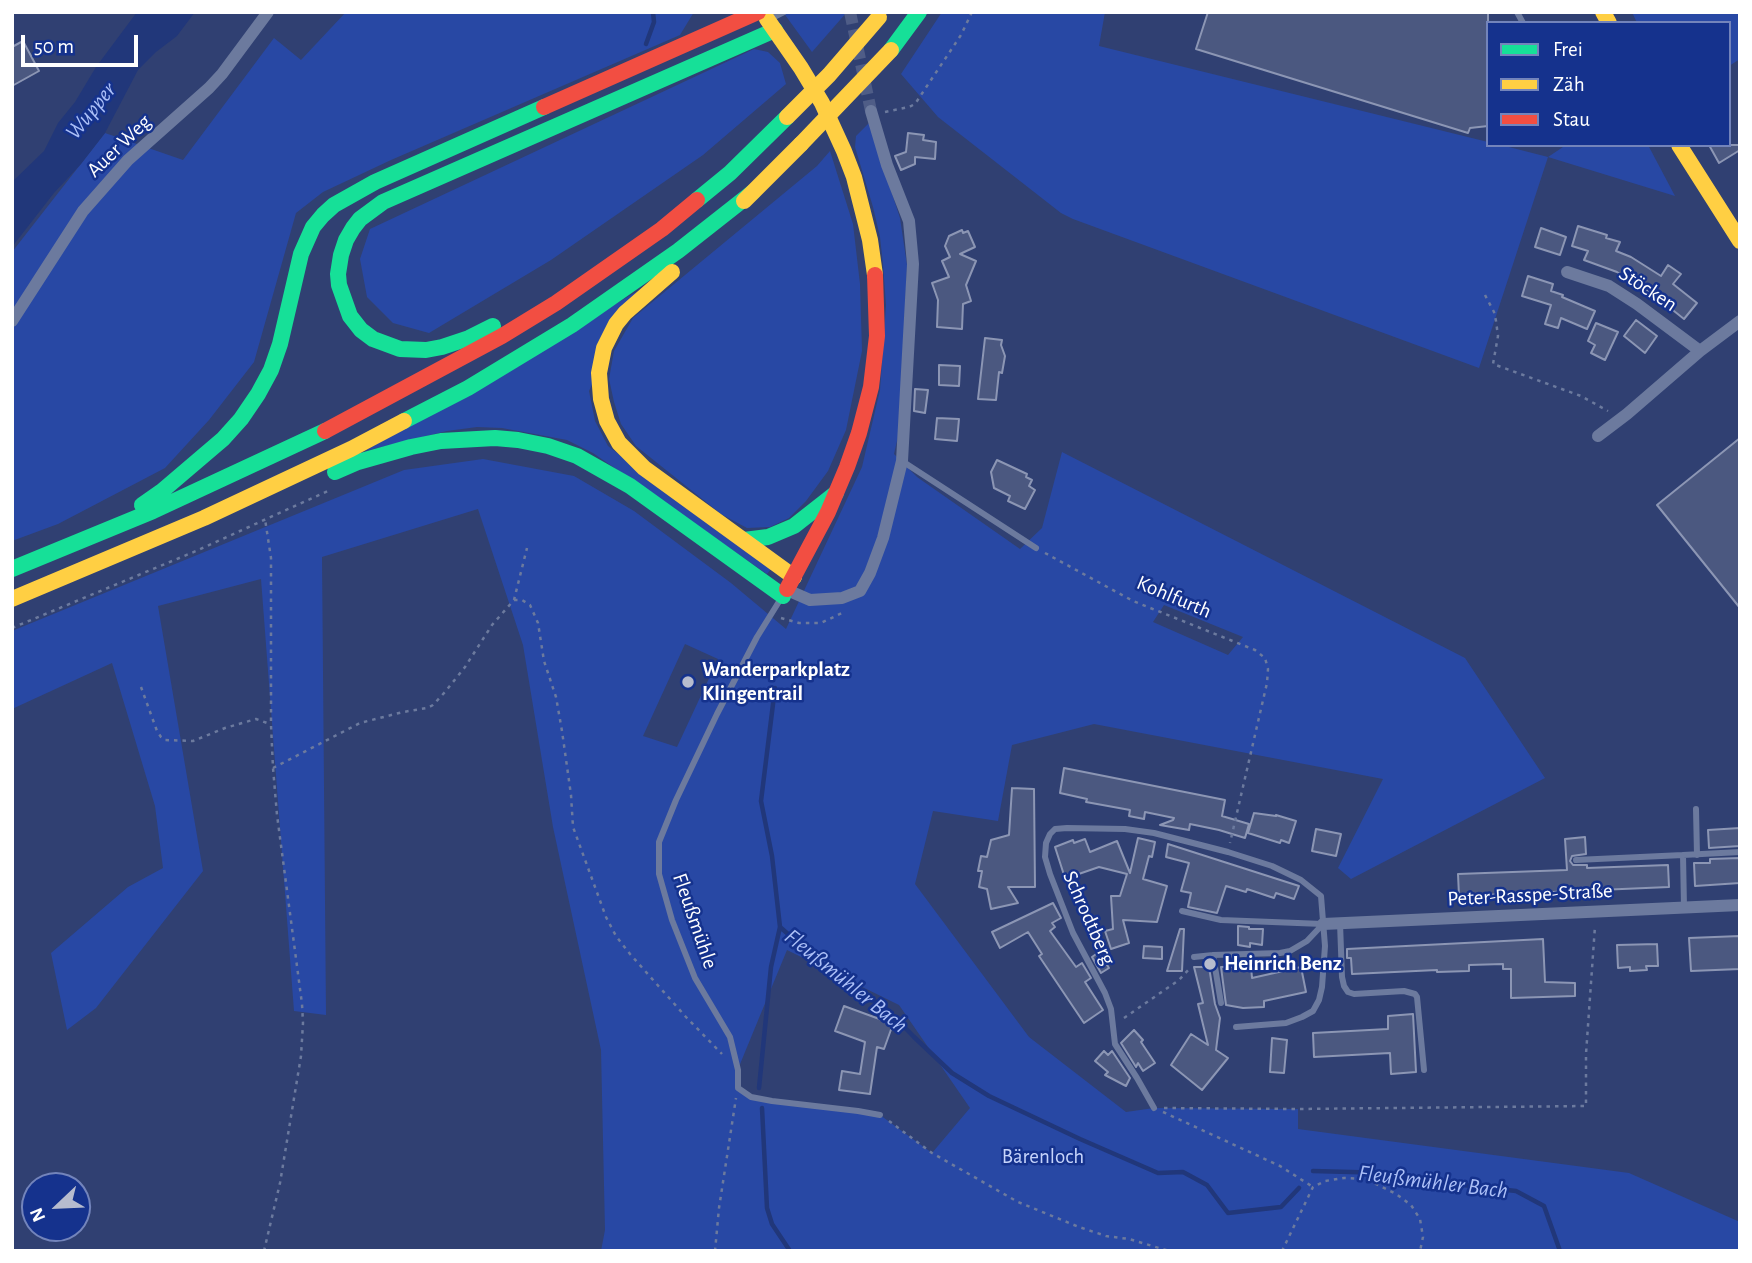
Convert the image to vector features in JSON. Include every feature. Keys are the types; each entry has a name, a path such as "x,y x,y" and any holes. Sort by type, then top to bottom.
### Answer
{"main road":[{"path":"705,36 715,12"},
{"path":"788,587 744,540 644,468 619,443 603,410 599,373 604,348 616,324 638,300 685,261 801,144 891,50 919,12"},
{"path":"12,569 228,477 340,424 536,316 629,254 730,173 829,75 881,14"},
{"path":"105,531 162,491 223,439 242,419 271,370 305,242 313,227 334,205 375,182 705,36 766,19"},
{"path":"536,316 517,318 495,325 442,347 410,350 391,347 361,330 350,316 342,297 338,274 346,240 360,219 383,202 766,19"},
{"path":"766,19 822,103 844,151 862,209 874,267 877,337 871,387 859,433 836,493 788,587"},
{"path":"1680,147 1740,242"},
{"path":"12,598 236,503 351,449 468,387 572,326 753,192"},
{"path":"236,503 300,488 358,462 411,446 469,438 518,440 558,449 603,469 709,544 788,587"},
{"path":"744,540 782,533 836,493"}],"street":[{"name":"Auer Weg","path":"12,321 83,211 128,160 209,88 268,12"},
{"path":"788,587 794,593 810,600 842,598 860,591 883,538 902,461 913,264 909,222 887,165 871,111"},
{"name":"Stöcken","path":"1567,272 1609,286 1700,351"},
{"path":"1598,436 1740,321"},
{"name":"Peter-Rasspe-Straße","path":"1323,924 1740,905"}],"lane":[{"path":"766,19 784,12"},
{"path":"902,461 1035,548"},
{"name":"Fleußmühle","path":"738,1088 738,1070 730,1037 695,978 671,920 659,874 659,842 699,749 771,613 788,587"},
{"path":"1696,809 1697,855"},
{"name":"Schrodtberg","path":"1154,1108 1115,1044 1111,1009 1105,993 1081,951 1050,874 1045,857 1050,834 1062,828 1125,829 1154,833 1272,866 1321,896 1325,946 1322,987 1313,1011 1286,1023 1236,1027"},
{"path":"1576,860 1740,852"},
{"path":"1683,855 1684,908"},
{"path":"1182,911 1221,920 1323,924"},
{"path":"1340,923 1342,978 1348,992 1354,994 1404,991 1418,997 1424,1070"},
{"path":"1194,957 1290,951 1307,941 1323,924"},
{"path":"1213,955 1221,1003"},
{"path":"738,1088 751,1097 772,1101 880,1115"}],"path":[{"path":"871,111 888,112 915,104 961,35 972,12"},
{"path":"1485,295 1494,312 1498,336 1493,364 1581,396 1620,420"},
{"path":"12,628 196,551 338,486"},
{"path":"264,1251 282,1174 301,1056 303,1023 273,768 271,558 265,519"},
{"path":"273,768 360,723 433,705 465,667 492,625 514,600 527,548"},
{"name":"Kohlfurth","path":"1035,548 1133,601 1255,650 1265,657 1267,683 1228,852"},
{"path":"771,613 799,623 821,623 852,606 860,591"},
{"path":"514,600 522,600 530,605 538,623 544,661 556,697 560,720 573,827 606,917 630,954 738,1070"},
{"path":"141,687 157,731 165,740 193,741 256,719 271,725"},
{"path":"1154,1108 1586,1106 1596,912"},
{"path":"1112,1025 1179,980 1192,965 1194,957"},
{"path":"715,1251 738,1088"},
{"path":"1154,1108 1280,1166 1313,1187"},
{"path":"880,1115 932,1153 1018,1202 1106,1236 1129,1239 1169,1251"},
{"path":"1282,1251 1313,1187 1325,1181 1345,1178 1366,1179 1396,1194 1410,1205 1420,1219 1423,1237 1420,1251"}],"green space":[{"path":"346,12 694,12 680,35 323,192 296,213 254,362 209,420 165,468 58,524 12,541 12,252 105,133 183,160 274,38 301,60"},
{"path":"783,12 847,12 812,52"},
{"path":"942,12 1105,12 1099,46 1486,142 1486,147 1509,147 1548,157 1479,368 1061,213 938,117 901,74"},
{"path":"1632,12 1740,12 1740,59 1731,65 1731,21 1636,21"},
{"path":"754,49 768,52 780,63 786,84 703,155 551,260 429,333 393,323 367,297 360,259 370,229"},
{"name":"Bärenloch","path":"869,123 900,218 907,265 900,428 894,454 917,477 1020,549 1042,528 1062,452 1465,658 1545,778 1351,879 1338,868 1383,779 1094,724 1012,745 998,821 933,811 915,884 1029,1037 1126,1112 1154,1108 1298,1109 1298,1129 1629,1173 1740,1222 1740,1251 601,1251 605,1230 601,1050 553,827 523,645 478,509 322,557 326,1015 294,1011 261,579 158,606 203,871 96,1008 67,1030 51,953 128,887 163,868 155,806 112,663 12,709 12,631 404,470 483,459 574,476 634,511 731,583 786,629 862,467 880,390 886,305 883,264 873,207 855,147 856,136","holes":["1164,605 1243,637 1228,655 1153,622","685,644 718,659 677,747 643,736","787,950 899,1005 970,1108 932,1153 880,1115 751,1097 738,1088 738,1069"]},
{"path":"1563,147 1649,147 1675,196 1548,157"},
{"path":"830,151 853,224 860,284 862,351 846,430 828,471 806,501 789,518 770,527 747,528 721,514 636,446 621,424 614,402 609,379 614,351 633,318 817,166"},
{"path":"636,292 589,391 595,421 608,446 771,569 767,574 593,453 567,440 502,428 477,427 447,431 365,451"}],"water":[{"name":"Wupper","path":"137,12 195,12 177,36 138,70 105,133 12,247 12,182 44,151 58,123"}],"building":[{"path":"1208,12 1488,12 1486,126 1470,128 1468,133 1196,49"},
{"path":"23,41 39,71 12,86 12,47"},
{"path":"908,133 924,135 923,140 936,142 935,159 915,157 915,164 901,170 895,156 906,152"},
{"path":"1740,145 1740,150 1719,163 1710,147"},
{"path":"1578,226 1620,242 1616,251 1661,276 1668,265 1681,274 1673,284 1697,303 1684,319 1654,295 1617,272 1584,260 1588,251 1572,246"},
{"path":"1541,228 1566,237 1560,255 1535,247"},
{"path":"962,230 963,233 968,231 975,247 960,254 976,261 966,285 971,301 963,304 962,329 937,327 938,300 932,283 949,277 942,261 950,257 945,246 949,236"},
{"path":"1528,276 1553,284 1551,291 1595,311 1587,329 1561,318 1558,328 1545,324 1551,305 1522,296"},
{"path":"1636,320 1657,336 1645,353 1624,336"},
{"path":"1596,323 1618,332 1605,360 1591,353 1595,345 1588,341"},
{"path":"985,338 1002,340 1005,356 1002,373 999,372 996,400 978,399"},
{"path":"939,365 960,366 959,386 939,385"},
{"path":"915,389 928,390 925,413 914,411"},
{"path":"937,418 959,419 957,441 935,439"},
{"path":"1740,438 1740,608 1657,505"},
{"path":"997,460 1027,474 1026,477 1032,480 1029,486 1035,490 1025,509 1008,501 1010,496 994,488 991,472"},
{"path":"1064,768 1225,800 1222,816 1249,824 1245,838 1190,824 1189,830 1160,825 1174,818 1145,812 1144,819 1129,816 1130,810 1086,802 1087,799 1060,793"},
{"path":"1012,788 1034,789 1035,887 1008,887 1018,903 991,909 987,889 979,887 982,871 978,871 981,856 987,857 991,840 1009,835"},
{"path":"1254,813 1276,815 1296,821 1289,843 1281,840 1280,843 1248,833"},
{"path":"1740,828 1740,846 1709,848 1708,830"},
{"path":"1316,829 1341,834 1336,856 1312,851"},
{"path":"1585,837 1586,854 1572,856 1570,861 1573,865 1587,865 1587,868 1668,865 1669,887 1459,896 1458,874 1567,870 1565,839"},
{"path":"1138,838 1155,842 1143,879 1167,886 1157,922 1123,920 1129,943 1111,949 1105,931 1113,929 1111,896 1120,896 1127,874 1099,867 1070,877 1069,874 1064,875 1055,847 1073,840 1074,843 1085,839 1090,852 1117,841 1130,873"},
{"path":"1168,844 1299,886 1294,899 1276,893 1274,898 1247,889 1246,892 1226,886 1217,913 1188,907 1191,893 1181,891 1189,863 1166,857"},
{"path":"1740,858 1740,883 1695,886 1694,863 1710,863 1710,859"},
{"path":"1053,903 1061,918 1052,923 1055,927 1050,931 1076,967 1082,963 1091,978 1085,982 1103,1010 1084,1023 1039,956 1042,954 1028,932 1000,948 992,932"},
{"path":"1238,926 1263,929 1262,945 1238,945"},
{"path":"1180,929 1184,929 1182,971 1167,971"},
{"path":"1740,936 1740,969 1691,971 1689,938"},
{"path":"1543,939 1545,982 1575,983 1575,996 1511,998 1511,969 1503,969 1503,964 1469,965 1469,971 1352,974 1351,958 1347,958 1347,949"},
{"path":"1657,944 1658,966 1646,966 1647,970 1630,971 1630,967 1618,968 1617,945"},
{"path":"1144,946 1162,947 1162,959 1143,958"},
{"path":"1099,952 1109,968 1101,973 1092,957"},
{"path":"1251,966 1252,978 1301,967 1306,992 1264,1001 1264,1007 1243,1008 1226,1005 1221,967"},
{"path":"1194,967 1209,967 1220,1018 1216,1050 1228,1058 1202,1090 1171,1065 1191,1034 1208,1045 1198,1004 1203,1003"},
{"path":"844,1006 893,1024 884,1049 877,1047 870,1094 839,1090 842,1071 860,1074 865,1042 835,1031"},
{"path":"1413,1014 1416,1072 1391,1074 1390,1053 1314,1057 1313,1033 1388,1029 1388,1016"},
{"path":"1134,1030 1143,1040 1141,1042 1155,1063 1143,1071 1138,1063 1136,1067 1121,1043"},
{"path":"1272,1038 1287,1040 1284,1073 1270,1072"},
{"path":"1104,1051 1108,1055 1112,1051 1130,1078 1126,1086 1105,1075 1108,1072 1095,1061"}],"waterway":[{"name":"Fleußmühler Bach","path":"646,44 654,22 653,12"},
{"name":"Fleußmühler Bach","path":"775,688 761,801 772,856 780,927 835,975 864,996 884,1006 952,1073 989,1096 1158,1173 1183,1172 1207,1185 1228,1213 1281,1207 1299,1188"},
{"path":"759,1088 771,967 780,927"},
{"path":"762,1108 767,1208 772,1224 790,1251"},
{"name":"Fleußmühler Bach","path":"1313,1171 1388,1173 1516,1191 1544,1206 1560,1251"}],"tunnel":[{"path":"850,12 871,111"}],"traffic: fast":[{"path":"891,50 919,12"},
{"path":"493,326 469,338 426,350 400,349 373,339 361,330 350,316 339,285 341,255 353,228 360,219 383,202 775,30"},
{"path":"142,505 223,439 258,394 271,370 280,344 301,254 313,227 323,215 334,205 375,182 544,107"},
{"path":"697,200 730,173 787,117"},
{"path":"404,421 468,388 572,325 678,251 753,192"},
{"path":"12,569 153,511 325,431"},
{"path":"335,472 358,462 441,441 495,438 548,446 577,456 630,486 783,596"},
{"path":"744,540 768,537 794,526 836,493"}],"traffic: slow":[{"path":"1603,12 1608,21"},
{"path":"787,117 829,75 879,17"},
{"path":"767,19 822,103 844,151 854,177 870,240 875,275"},
{"path":"801,144 891,50"},
{"path":"744,201 801,144"},
{"path":"1680,147 1740,241"},
{"path":"672,272 625,313 604,348 599,373 601,399 607,421 619,443 644,468 794,577"},
{"path":"12,599 204,518 404,421"}],"traffic: jam":[{"path":"544,107 758,12"},
{"path":"325,431 502,336 556,303 662,229 697,200"},
{"path":"787,589 828,512 859,433 871,387 877,336 875,275"}],"place":[{"name":"Wanderparkplatz Klingentrail","path":"688,682"},
{"name":"Heinrich Benz","path":"1210,964"}]}
